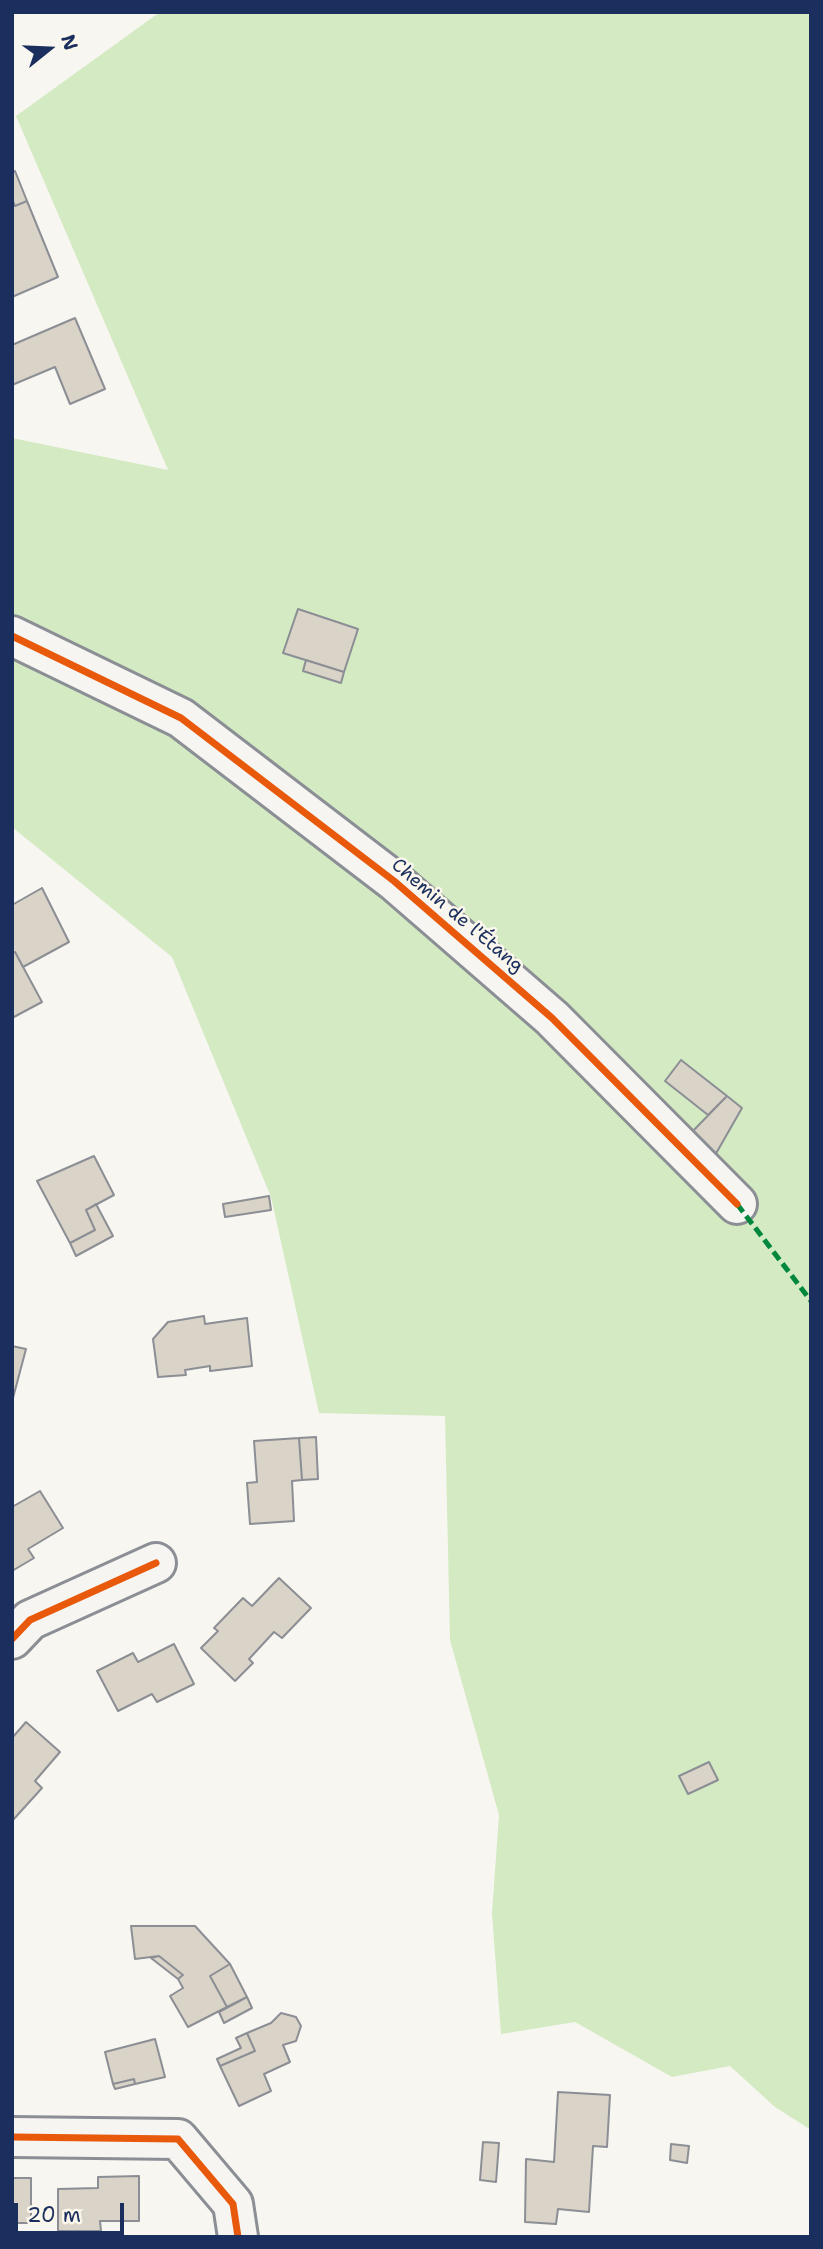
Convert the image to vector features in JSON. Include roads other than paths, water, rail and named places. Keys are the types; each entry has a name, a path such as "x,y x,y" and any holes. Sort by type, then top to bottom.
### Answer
{"street":[{"name":"Chemin de l'Étang","path":"12,636 181,718 394,881 552,1018 737,1204"},
{"path":"12,1639 30,1620 156,1563"},
{"path":"12,2137 178,2139 233,2204 238,2237"}]}
